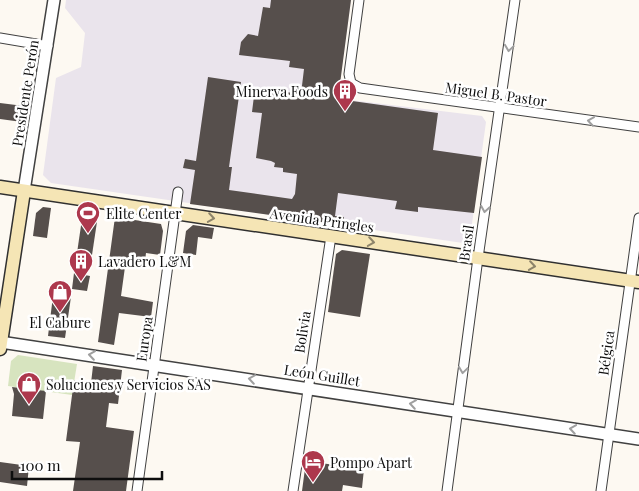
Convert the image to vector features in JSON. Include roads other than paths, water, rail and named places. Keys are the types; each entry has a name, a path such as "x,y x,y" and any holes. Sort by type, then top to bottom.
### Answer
{"main road":[{"name":"Avenida Pringles","path":"0,187 634,282"},
{"path":"0,344 24,190"}],"street":[{"name":"Presidente Perón","path":"24,190 54,0"},
{"name":"Miguel B. Pastor","path":"359,0 349,74 351,83 360,88 639,127"},
{"name":"Brasil","path":"447,491 478,258 516,0"},
{"path":"0,38 48,46"},
{"name":"Europa","path":"137,491 178,192"},
{"name":"Bélgica","path":"601,491 634,282 639,218"},
{"name":"Bolivia","path":"293,491 331,236"},
{"name":"León Guillet","path":"0,344 155,364 639,439"}],"place":[{"name":"Minerva Foods","path":"345,112"},
{"name":"Elite Center","path":"88,234"},
{"name":"Lavadero L&M","path":"81,282"},
{"name":"El Cabure","path":"60,313"},
{"name":"Soluciones y Servicios SAS","path":"29,405"},
{"name":"Pompo Apart","path":"313,483"}]}
